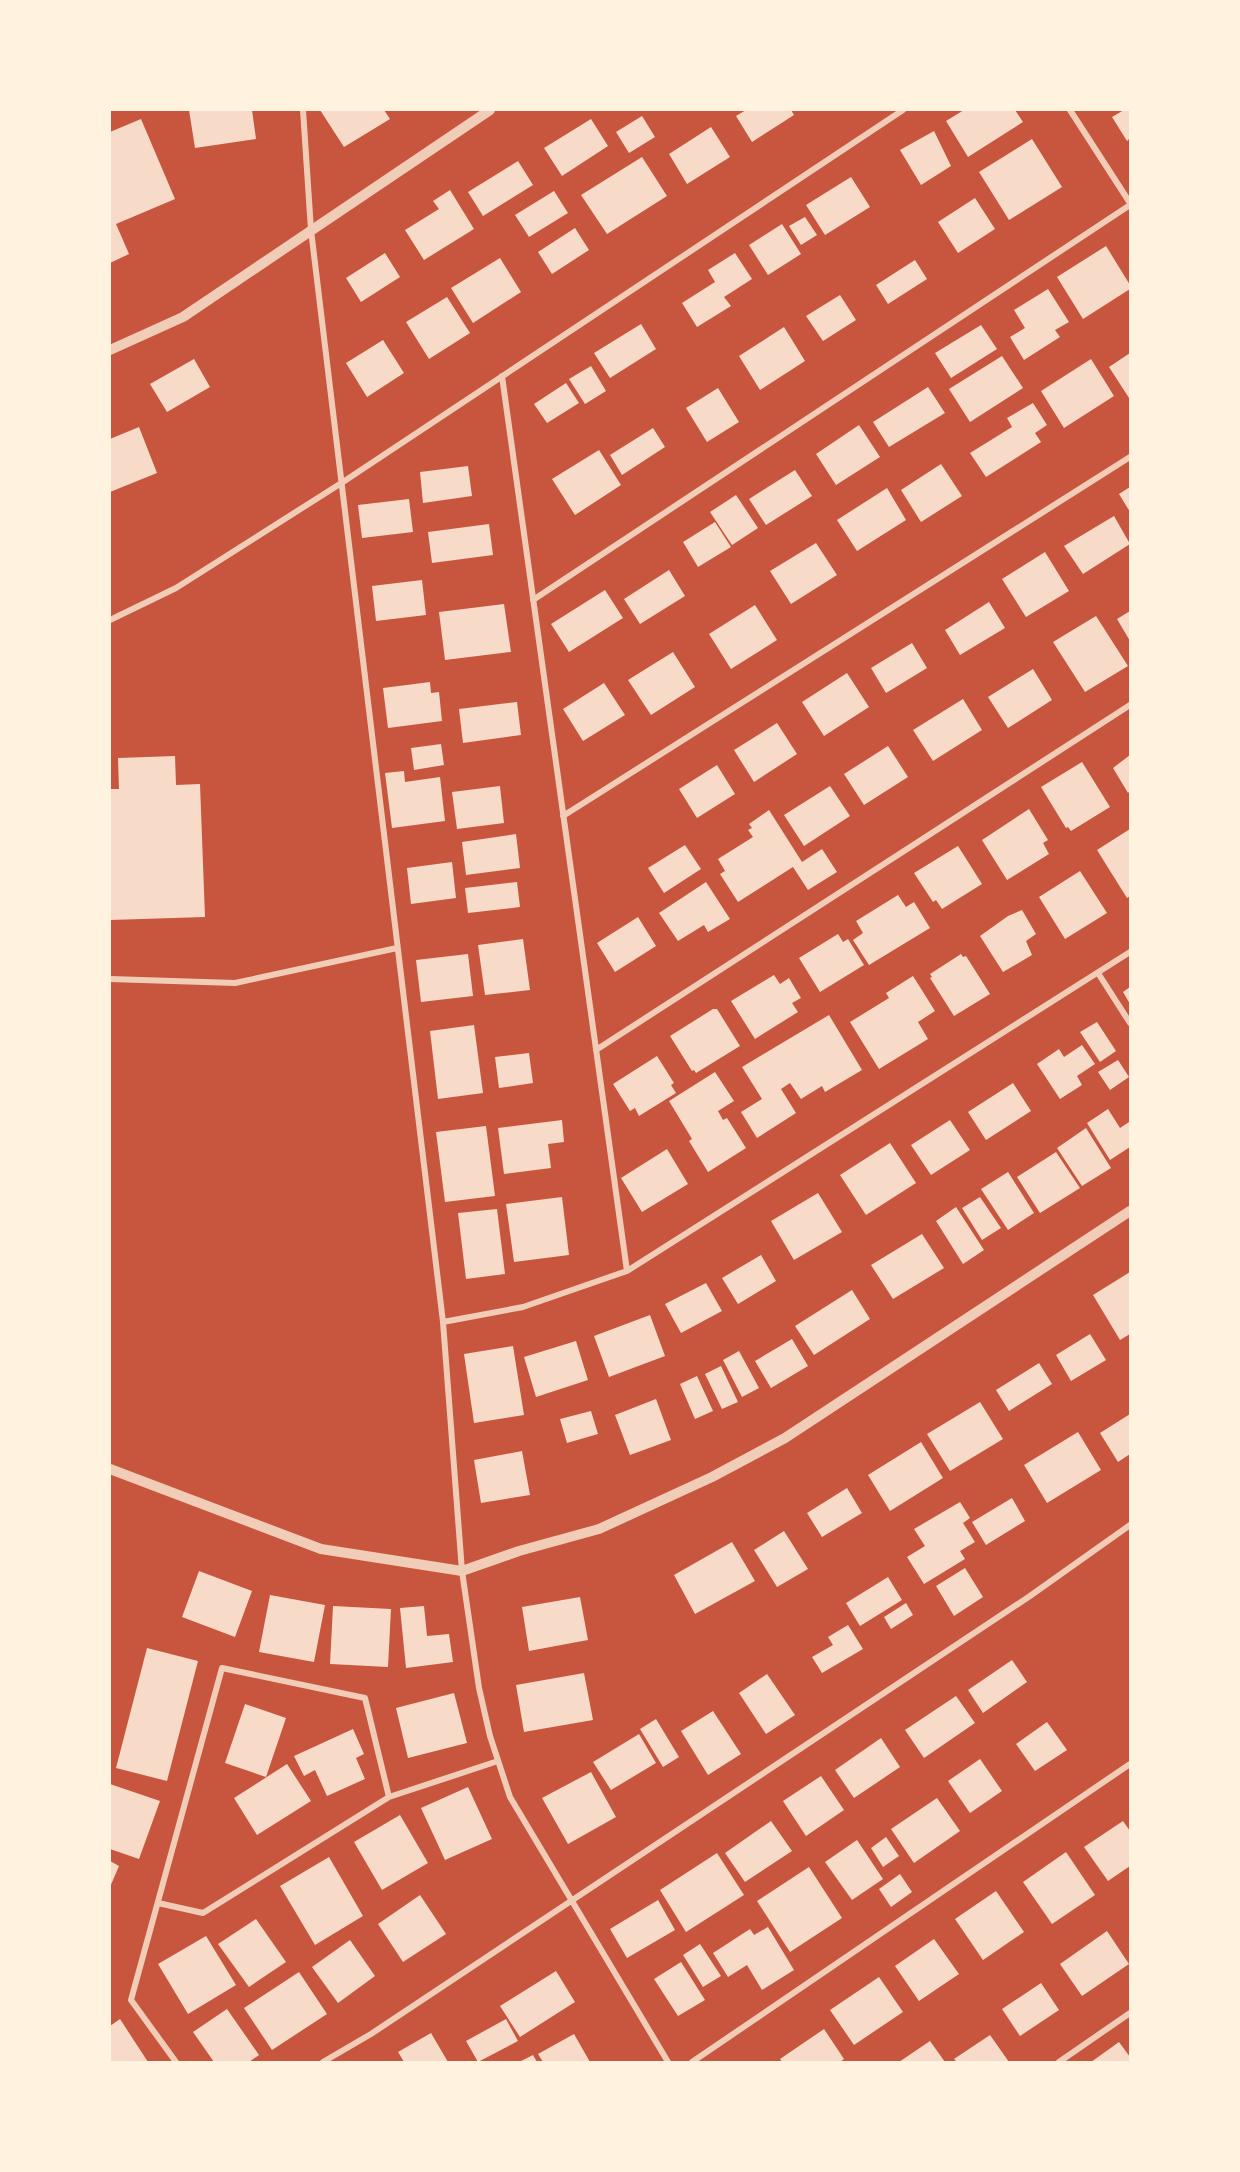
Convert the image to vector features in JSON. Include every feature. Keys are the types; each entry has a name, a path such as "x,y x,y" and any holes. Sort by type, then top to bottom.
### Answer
{"street":[{"path":"303,110 311,230 443,1322 462,1571 479,1688 490,1736 510,1797 668,2062"},
{"path":"110,350 183,317 490,110"},
{"path":"110,620 176,588 343,482 903,110"},
{"path":"533,600 1131,204 1070,110"},
{"path":"502,376 627,1271"},
{"path":"563,816 1131,457"},
{"path":"596,1050 1131,705"},
{"path":"110,979 235,983 397,948"},
{"path":"443,1322 523,1307 627,1271 1131,952"},
{"path":"1098,973 1131,1023"},
{"path":"110,1469 321,1549 462,1571 519,1551 599,1529 712,1477 785,1438 1131,1211"},
{"path":"323,2062 371,2034 1030,1596 1131,1525"},
{"path":"176,2062 131,2000 222,1668 365,1698 389,1797"},
{"path":"158,1903 203,1913 389,1797 498,1761"},
{"path":"692,2062 1131,1764"},
{"path":"1059,2062 1131,2013"}],"building":[{"path":"189,110 252,110 256,139 195,148"},
{"path":"320,110 384,110 390,119 344,147"},
{"path":"746,110 791,110 794,115 752,142 736,116"},
{"path":"964,110 1015,110 1023,122 968,157 946,121"},
{"path":"1124,110 1130,110 1130,138 1127,141 1112,117"},
{"path":"642,116 655,137 629,153 616,132"},
{"path":"141,119 175,199 116,224 129,254 110,263 110,132"},
{"path":"591,119 608,146 562,176 544,148"},
{"path":"711,127 730,157 687,184 669,154"},
{"path":"934,131 951,166 921,185 900,150"},
{"path":"1032,139 1062,187 1009,220 979,172"},
{"path":"642,157 667,196 607,234 581,195"},
{"path":"518,161 533,185 483,216 468,192"},
{"path":"851,177 870,207 825,235 806,205"},
{"path":"450,190 474,229 424,260 405,230 439,209 433,201"},
{"path":"554,191 568,213 529,237 515,215"},
{"path":"975,198 995,229 958,253 938,222"},
{"path":"805,217 817,235 801,245 789,226"},
{"path":"782,224 801,254 768,275 749,245"},
{"path":"575,228 589,250 552,274 538,252"},
{"path":"1106,246 1130,285 1130,289 1083,319 1057,277"},
{"path":"385,253 400,277 361,302 346,278"},
{"path":"735,253 752,279 724,297 731,306 697,327 682,303 715,282 708,270"},
{"path":"500,258 521,292 473,323 451,288"},
{"path":"915,260 927,279 888,304 876,285"},
{"path":"1048,289 1069,322 1055,330 1060,337 1024,360 1010,337 1025,328 1014,310"},
{"path":"840,295 856,320 823,341 806,316"},
{"path":"447,297 470,333 429,359 406,322"},
{"path":"641,324 656,349 610,378 594,353"},
{"path":"981,325 997,349 951,378 935,353"},
{"path":"784,327 805,361 760,390 739,356"},
{"path":"383,340 404,373 367,397 346,363"},
{"path":"1130,353 1130,397 1129,398 1109,367"},
{"path":"1002,356 1023,388 970,422 949,389"},
{"path":"194,359 210,387 167,412 150,384"},
{"path":"1091,359 1114,396 1064,428 1041,391"},
{"path":"591,366 606,391 585,404 569,379"},
{"path":"566,383 579,403 547,423 534,404"},
{"path":"928,387 945,413 889,447 873,422"},
{"path":"718,388 739,422 707,442 686,408"},
{"path":"1033,403 1047,425 1035,433 1041,442 986,477 970,453 1012,427 1007,418"},
{"path":"859,425 880,457 836,485 816,454"},
{"path":"139,427 157,473 110,492 110,439"},
{"path":"653,428 665,447 622,475 610,455"},
{"path":"599,450 621,485 575,515 552,479"},
{"path":"941,464 962,496 921,522 901,490"},
{"path":"468,466 472,496 423,503 420,472"},
{"path":"795,470 812,496 766,525 749,499"},
{"path":"1130,487 1130,512 1119,494"},
{"path":"887,488 906,520 857,551 837,520"},
{"path":"736,495 758,528 732,545 710,512"},
{"path":"409,499 413,532 362,538 358,505"},
{"path":"1114,516 1130,544 1083,574 1064,546"},
{"path":"715,522 731,547 698,567 683,542"},
{"path":"489,524 493,555 432,563 428,532"},
{"path":"816,543 837,575 791,604 770,571"},
{"path":"1045,552 1069,591 1026,617 1002,579"},
{"path":"669,570 685,596 640,624 624,599"},
{"path":"422,580 426,615 376,621 372,586"},
{"path":"605,590 623,618 569,652 551,624"},
{"path":"989,602 1005,628 960,655 945,630"},
{"path":"504,604 511,652 445,660 439,612"},
{"path":"755,605 777,640 731,669 709,634"},
{"path":"1130,611 1130,641 1117,619"},
{"path":"1096,616 1128,666 1085,692 1053,642"},
{"path":"912,643 927,668 886,693 871,668"},
{"path":"673,652 695,687 651,715 628,680"},
{"path":"1033,669 1052,700 1008,728 988,697"},
{"path":"847,673 869,707 824,736 802,702"},
{"path":"430,682 431,693 439,692 442,721 388,728 383,688"},
{"path":"604,683 625,715 583,741 563,709"},
{"path":"963,699 982,730 933,761 913,730"},
{"path":"517,702 521,735 463,743 459,709"},
{"path":"777,723 797,754 754,782 734,750"},
{"path":"441,744 444,765 414,770 411,748"},
{"path":"888,746 908,777 864,805 844,774"},
{"path":"1130,755 1130,791 1128,793 1113,768"},
{"path":"175,756 176,785 200,784 205,917 110,920 110,789 119,789 118,758"},
{"path":"1082,762 1110,807 1071,831 1068,827 1066,828 1041,787"},
{"path":"717,765 735,794 697,818 679,789"},
{"path":"404,771 405,782 440,777 445,821 392,828 385,773"},
{"path":"500,786 504,823 457,829 452,792"},
{"path":"830,786 850,816 804,846 784,815"},
{"path":"1029,809 1048,840 1043,843 1049,854 1007,880 982,840"},
{"path":"769,810 802,862 822,849 837,872 808,890 793,867 738,902 720,874 725,871 718,859 753,837 748,830 752,828 749,824"},
{"path":"1130,829 1130,896 1127,898 1097,850"},
{"path":"516,834 520,868 466,875 462,842"},
{"path":"685,845 701,869 664,893 648,868"},
{"path":"958,846 982,884 942,909 936,900 933,902 914,873"},
{"path":"452,862 456,898 411,904 407,868"},
{"path":"1080,871 1107,913 1065,939 1039,897"},
{"path":"517,882 520,907 468,913 465,888"},
{"path":"706,882 730,919 708,932 704,925 678,941 659,913"},
{"path":"898,895 906,907 914,902 930,928 869,965 853,940 863,933 856,921"},
{"path":"1022,910 1036,934 1026,941 1032,955 1003,972 980,936 1008,916"},
{"path":"638,917 656,946 615,972 597,943"},
{"path":"838,934 843,942 848,939 864,965 820,992 799,958"},
{"path":"523,939 530,990 485,995 478,945"},
{"path":"468,954 473,996 421,1002 416,960"},
{"path":"961,954 963,957 966,956 990,994 954,1016 930,978 932,977 930,974"},
{"path":"774,975 780,984 789,978 801,998 792,1003 798,1012 755,1039 731,1001"},
{"path":"913,976 935,1011 918,1022 928,1039 879,1069 850,1022 889,998 886,993"},
{"path":"1130,987 1130,1004 1123,992"},
{"path":"713,1009 717,1009 740,1046 696,1073 692,1071 670,1036"},
{"path":"829,1015 862,1070 825,1092 822,1086 801,1099 790,1083 781,1089 796,1113 757,1138 741,1112 762,1099 742,1067"},
{"path":"1097,1022 1116,1051 1100,1062 1080,1032"},
{"path":"474,1025 483,1093 438,1099 430,1031"},
{"path":"1082,1045 1095,1064 1077,1076 1082,1085 1060,1099 1037,1064 1059,1049 1064,1057"},
{"path":"529,1053 533,1083 499,1088 495,1057"},
{"path":"657,1056 674,1083 671,1085 676,1093 639,1116 635,1108 630,1111 613,1084"},
{"path":"1118,1060 1129,1077 1110,1090 1098,1072"},
{"path":"715,1072 734,1101 718,1111 723,1120 727,1118 746,1148 708,1172 689,1141 692,1139 669,1101"},
{"path":"1013,1083 1031,1111 986,1140 968,1112"},
{"path":"1108,1109 1120,1128 1129,1122 1130,1124 1130,1147 1110,1160 1087,1123"},
{"path":"562,1120 564,1142 548,1144 551,1168 504,1174 498,1128"},
{"path":"950,1120 970,1150 931,1175 911,1145"},
{"path":"486,1126 495,1196 445,1202 436,1132"},
{"path":"1086,1128 1111,1168 1082,1186 1057,1148"},
{"path":"890,1143 916,1183 866,1215 840,1175"},
{"path":"667,1149 688,1184 642,1212 621,1178"},
{"path":"1056,1152 1080,1188 1040,1213 1017,1177"},
{"path":"1008,1172 1034,1213 1008,1230 981,1189"},
{"path":"818,1193 842,1232 794,1260 771,1221"},
{"path":"562,1197 569,1255 514,1262 506,1204"},
{"path":"980,1197 1001,1228 982,1240 962,1208"},
{"path":"956,1207 984,1250 963,1264 936,1221"},
{"path":"497,1209 505,1274 466,1279 458,1213"},
{"path":"922,1234 944,1268 893,1299 871,1265"},
{"path":"761,1255 776,1281 738,1304 722,1278"},
{"path":"1130,1272 1130,1334 1120,1340 1093,1295"},
{"path":"706,1283 722,1311 681,1333 665,1304"},
{"path":"852,1290 870,1319 814,1355 795,1326"},
{"path":"650,1315 665,1356 609,1377 594,1336"},
{"path":"1090,1334 1106,1360 1071,1381 1056,1355"},
{"path":"792,1339 808,1366 771,1388 755,1361"},
{"path":"576,1341 588,1380 536,1397 524,1357"},
{"path":"513,1346 524,1415 474,1423 464,1354"},
{"path":"739,1351 759,1388 742,1397 723,1360"},
{"path":"1039,1363 1052,1384 1009,1411 996,1390"},
{"path":"721,1366 738,1402 722,1409 705,1374"},
{"path":"697,1376 713,1411 695,1419 680,1384"},
{"path":"656,1399 671,1440 630,1455 615,1415"},
{"path":"980,1402 1003,1439 950,1471 927,1434"},
{"path":"591,1411 598,1434 567,1443 560,1419"},
{"path":"1130,1414 1130,1454 1118,1462 1100,1433"},
{"path":"1078,1432 1101,1470 1047,1503 1024,1465"},
{"path":"921,1442 943,1478 890,1511 868,1475"},
{"path":"522,1451 530,1495 481,1503 474,1460"},
{"path":"847,1488 862,1513 822,1537 807,1513"},
{"path":"1012,1498 1025,1521 986,1545 972,1522"},
{"path":"960,1502 970,1518 963,1523 975,1542 960,1551 965,1559 924,1584 907,1557 925,1546 914,1529"},
{"path":"784,1531 808,1569 777,1587 754,1550"},
{"path":"732,1542 755,1581 695,1614 674,1575"},
{"path":"965,1568 983,1597 954,1616 936,1586"},
{"path":"199,1571 252,1591 235,1637 182,1617"},
{"path":"888,1577 902,1600 860,1626 846,1603"},
{"path":"270,1595 325,1605 314,1662 259,1652"},
{"path":"580,1597 588,1640 529,1651 522,1607"},
{"path":"906,1603 913,1615 891,1629 884,1617"},
{"path":"333,1606 391,1609 388,1667 330,1664"},
{"path":"424,1606 427,1636 449,1634 453,1662 406,1668 400,1608"},
{"path":"848,1625 863,1649 822,1673 812,1657 833,1645 828,1637"},
{"path":"147,1648 198,1661 167,1781 116,1768"},
{"path":"1012,1660 1027,1682 983,1713 968,1690"},
{"path":"584,1673 593,1720 524,1732 516,1685"},
{"path":"767,1674 795,1715 766,1734 739,1693"},
{"path":"454,1693 467,1743 408,1758 396,1708"},
{"path":"956,1696 975,1723 924,1758 905,1730"},
{"path":"245,1704 286,1718 266,1777 225,1763"},
{"path":"713,1711 741,1754 708,1775 681,1731"},
{"path":"656,1719 679,1757 663,1767 640,1729"},
{"path":"1047,1722 1067,1750 1035,1771 1016,1744"},
{"path":"353,1729 364,1754 356,1758 365,1779 327,1796 315,1770 304,1776 294,1756"},
{"path":"639,1734 656,1763 611,1790 593,1762"},
{"path":"881,1738 900,1767 854,1798 835,1770"},
{"path":"980,1759 1002,1791 970,1813 948,1781"},
{"path":"287,1764 311,1801 257,1835 234,1798"},
{"path":"591,1772 616,1817 568,1844 542,1798"},
{"path":"821,1776 844,1810 806,1836 783,1801"},
{"path":"110,1784 160,1801 139,1859 110,1849"},
{"path":"468,1787 492,1839 445,1860 421,1808"},
{"path":"937,1798 960,1831 914,1863 891,1829"},
{"path":"400,1815 428,1863 382,1890 354,1842"},
{"path":"771,1821 792,1851 745,1882 725,1853"},
{"path":"1123,1821 1130,1831 1130,1866 1108,1881 1084,1847"},
{"path":"886,1837 899,1856 883,1867 871,1848"},
{"path":"857,1840 883,1879 852,1900 825,1862"},
{"path":"1066,1852 1095,1895 1052,1924 1023,1882"},
{"path":"717,1853 744,1895 686,1932 660,1890"},
{"path":"329,1857 363,1916 315,1945 280,1886"},
{"path":"110,1861 119,1866 110,1887"},
{"path":"809,1867 842,1918 790,1952 757,1901"},
{"path":"900,1874 912,1892 891,1907 879,1889"},
{"path":"996,1891 1024,1932 983,1960 955,1919"},
{"path":"420,1895 446,1934 403,1962 378,1924"},
{"path":"658,1900 675,1930 627,1958 610,1929"},
{"path":"256,1919 286,1962 249,1987 218,1944"},
{"path":"768,1927 794,1970 762,1990 747,1965 728,1977 713,1953 750,1929 754,1935"},
{"path":"1107,1931 1129,1964 1082,1996 1060,1964"},
{"path":"206,1936 236,1985 188,2014 158,1964"},
{"path":"934,1939 959,1974 919,2001 895,1966"},
{"path":"350,1940 375,1976 338,2003 312,1967"},
{"path":"700,1944 721,1976 703,1987 683,1955"},
{"path":"681,1962 705,2000 678,2016 654,1979"},
{"path":"556,1971 575,2002 520,2037 500,2006"},
{"path":"299,1972 327,2014 272,2050 244,2008"},
{"path":"879,1977 903,2012 854,2045 830,2010"},
{"path":"1041,1983 1059,2010 1020,2036 1002,2009"},
{"path":"227,2009 259,2055 249,2062 214,2062 193,2032"},
{"path":"120,2019 148,2062 110,2062 110,2026"},
{"path":"506,2019 518,2041 478,2062 466,2041"},
{"path":"824,2029 844,2059 840,2062 782,2062 780,2059"},
{"path":"431,2033 448,2062 404,2062 398,2052"},
{"path":"574,2034 590,2062 543,2062 538,2054"},
{"path":"990,2035 1009,2062 957,2062 954,2059"},
{"path":"930,2041 945,2062 899,2062"},
{"path":"1119,2042 1130,2057 1130,2062 1091,2062"},
{"path":"533,2055 537,2062 519,2062"}]}
